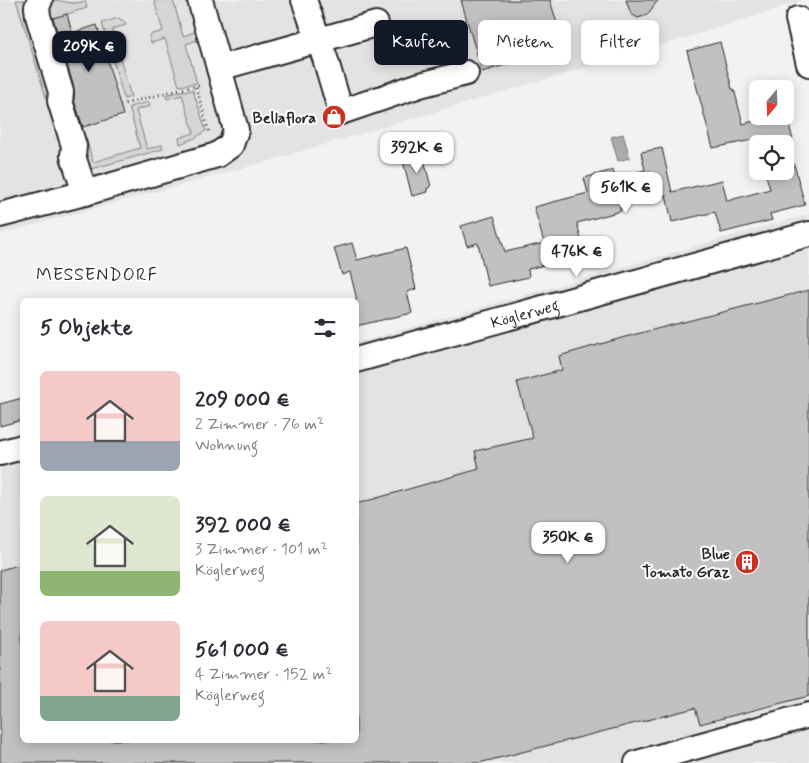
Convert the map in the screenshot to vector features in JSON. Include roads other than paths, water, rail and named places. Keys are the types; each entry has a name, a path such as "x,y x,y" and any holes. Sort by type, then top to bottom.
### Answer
{"street":[{"path":"40,0 37,7 38,16 61,92 60,101 74,146 73,156 85,193"},
{"path":"0,215 85,193 216,155 231,145 236,130 200,0"},
{"path":"304,0 319,40 341,112 466,73"},
{"path":"798,19 809,64"},
{"path":"219,68 374,25"},
{"name":"Köglerweg","path":"359,359 809,234"},
{"path":"0,453 20,448"},
{"path":"637,763 809,715"}],"place":[{"name":"Bellaflora","path":"334,117"},
{"name":"Blue Tomato Graz","path":"747,562"}],"district":[{"name":"MESSENDORF","path":"97,274"}]}
